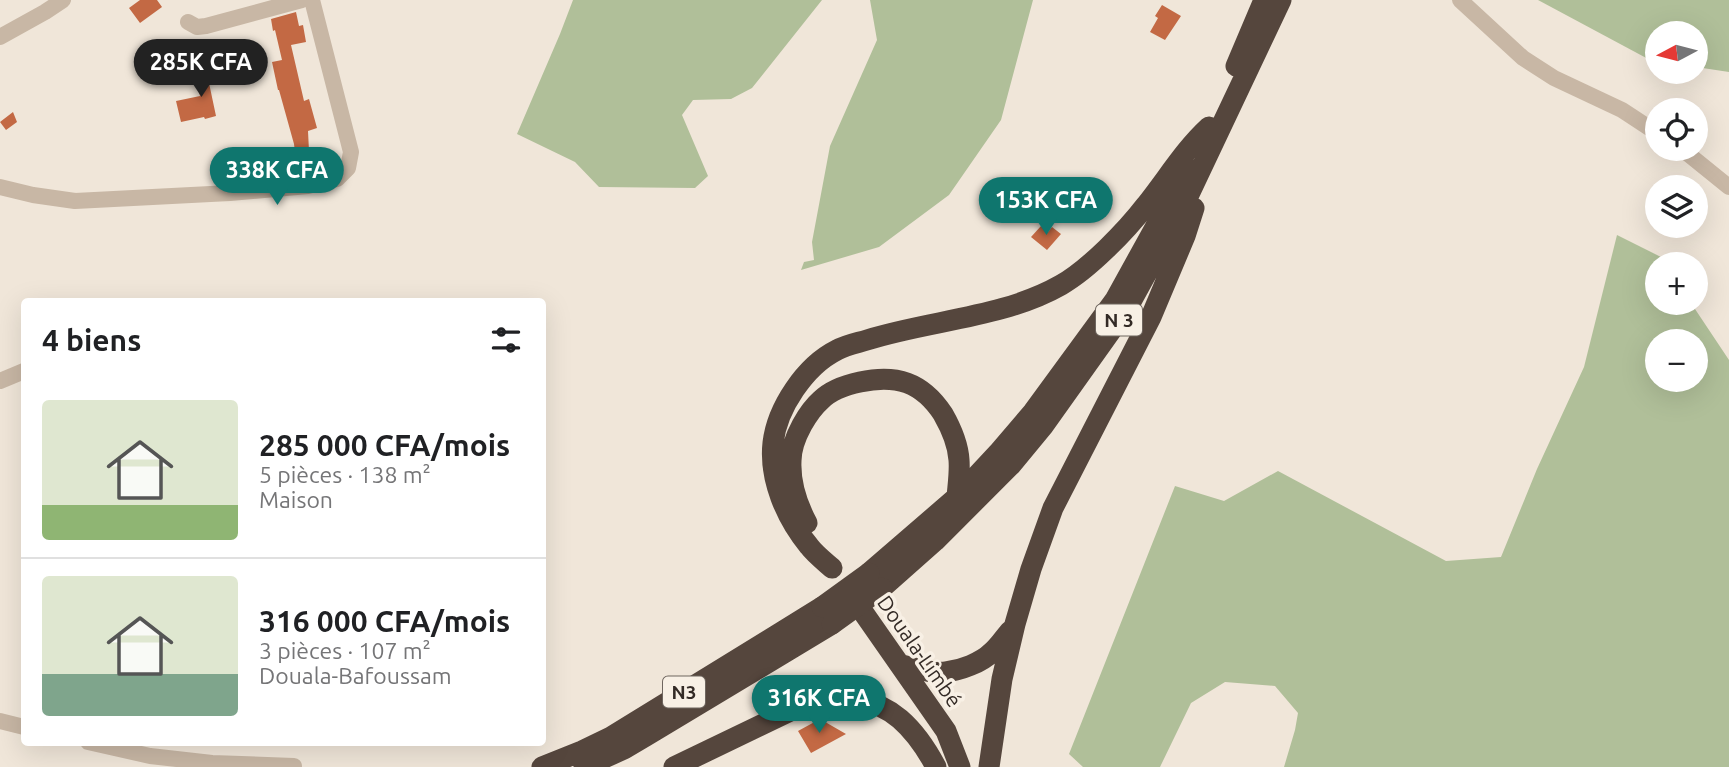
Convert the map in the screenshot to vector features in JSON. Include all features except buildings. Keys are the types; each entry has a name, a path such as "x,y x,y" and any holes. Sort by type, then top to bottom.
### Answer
{"highway":[{"name":"N 3","path":"875,580 943,533 1012,465 1044,425 1128,307 1183,207 1264,0"},
{"name":"N 3","path":"875,580 998,453 1033,412 1115,300 1214,132 1281,0"},
{"path":"832,568 810,548 799,533 783,503 773,465 774,431 786,403 801,379 836,350 892,332 1024,302 1062,285 1101,254 1145,207 1193,141 1214,132"},
{"path":"989,767 1002,680 1031,569 1053,508 1151,317 1185,236 1214,132"},
{"path":"832,568 802,512 792,480 790,459 796,436 823,397 845,385 889,377 907,382 921,390 940,410 956,444 959,461 957,497"},
{"name":"Douala-Limbé","path":"832,568 946,731 960,767"},
{"name":"N3","path":"584,767 646,736 827,616 875,580"},
{"name":"N3","path":"542,767 611,737 827,616"},
{"path":"902,665 946,672 969,666 994,651 1015,624"},
{"path":"674,767 813,700 825,697 848,697 881,707 900,719 929,754 936,767"}],"street":[{"path":"0,37 63,0"},
{"path":"188,22 197,27 206,26 302,0"},
{"path":"0,187 75,201 243,192 308,186 337,179 348,168 351,152 312,0"},
{"path":"1460,0 1523,58 1554,78 1622,110 1645,125"},
{"path":"1697,161 1729,187"},
{"path":"0,381 21,372"},
{"path":"0,721 21,726"},
{"path":"106,746 150,756 212,763 294,766"}],"green space":[{"path":"573,0 822,0 752,88 731,99 693,100 682,115 708,176 695,188 599,187 575,162 517,134"},
{"path":"870,0 1033,0 1001,120 949,195 879,247 801,270 804,262 814,260 812,242 830,146 877,40"},
{"path":"1538,0 1729,0 1729,72 1708,69 1708,21 1645,21 1645,57"},
{"path":"1617,235 1651,252 1645,252 1645,315 1699,315 1729,360 1729,767 1284,767 1298,713 1275,686 1225,682 1191,703 1160,767 1083,767 1069,754 1175,486 1224,501 1278,471 1446,561 1501,557 1537,469 1584,367"}]}
